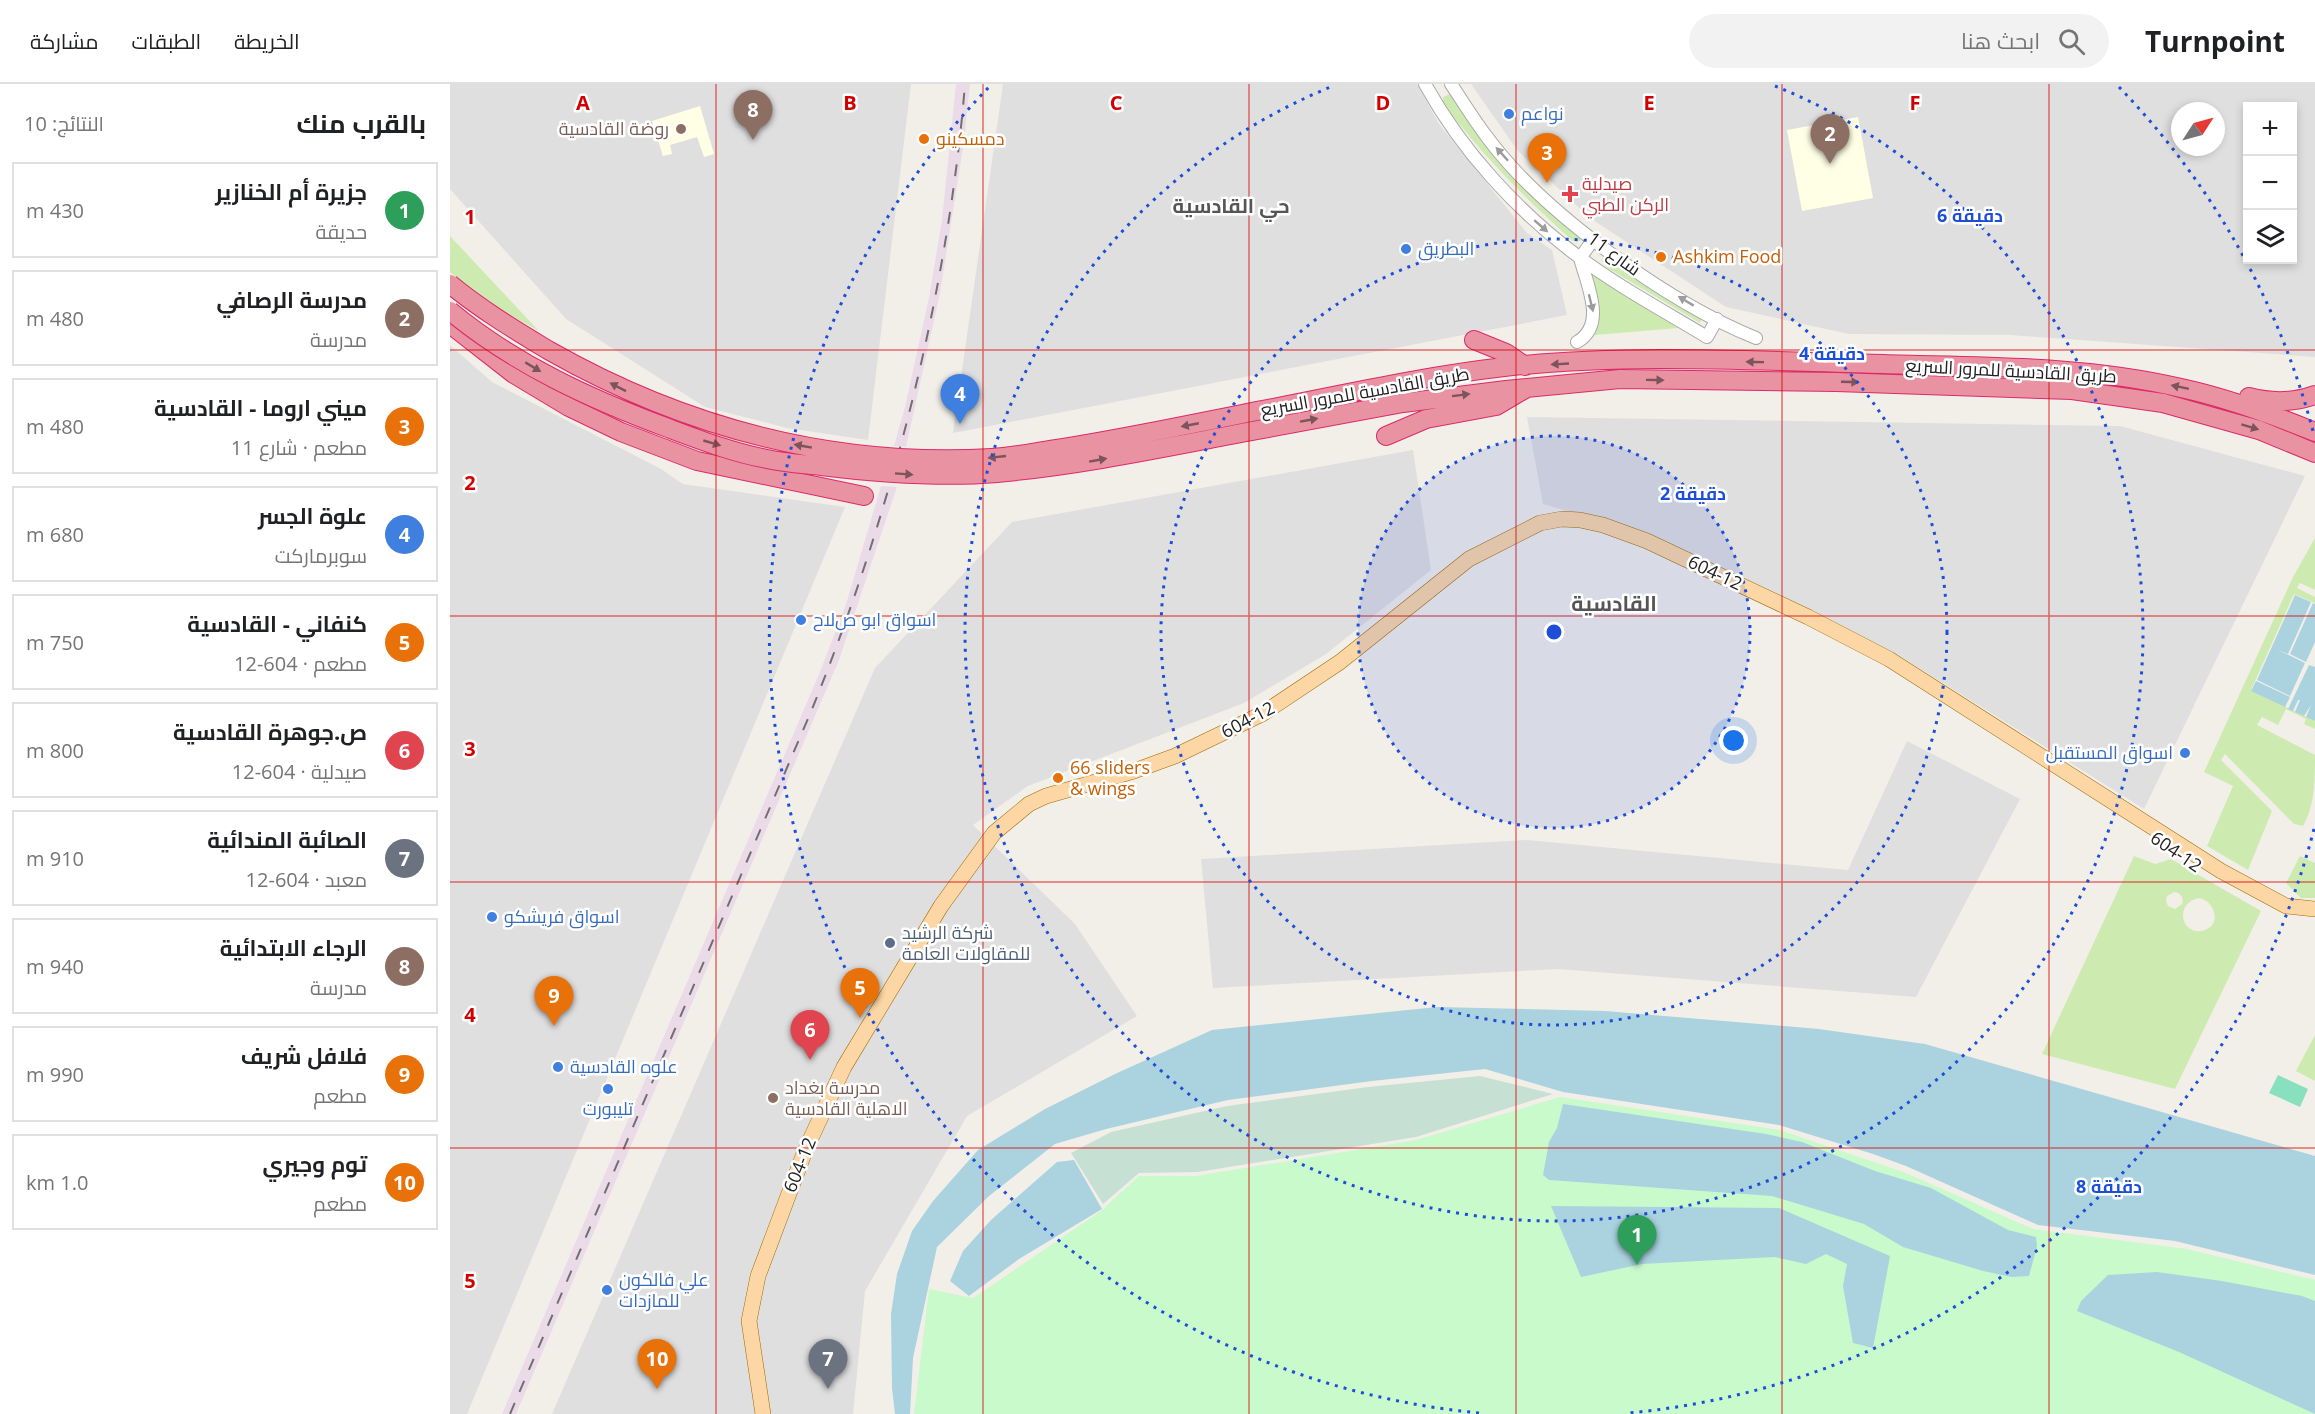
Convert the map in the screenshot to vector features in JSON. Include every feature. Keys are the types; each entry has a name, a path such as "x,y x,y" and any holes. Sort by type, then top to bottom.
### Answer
{"highway":[{"name":"طريق القادسية للمرور السريع","path":"450,285 518,332 573,364 633,394 687,415 772,440 859,455 926,459 993,458 1086,445 1398,384 1524,366 1627,360 1976,367 2079,372 2150,381 2208,394 2270,414 2315,432"},
{"name":"طريق القادسية للمرور السريع","path":"450,311 497,346 554,380 627,413 696,439 767,459 852,470 919,475 995,473 1091,462 1403,403 1527,387 1620,379 1836,382 2072,390 2163,403 2259,430 2315,453"},
{"path":"450,324 514,374 569,407 621,432 697,461 864,496"},
{"path":"1474,340 1506,353 1524,366"},
{"path":"1386,436 1426,419 1496,406 1527,387"},
{"path":"2208,394 2227,392 2278,402 2315,395"}],"main road":[{"name":"604-12","path":"764,1414 749,1321 758,1276 805,1151 844,1067 940,906 994,833 1017,813 1037,800 1175,756 1262,714 1341,662 1469,559 1540,523 1562,519 1603,525 1647,541 1808,617 1889,659 2086,783 2203,870 2259,903 2288,916 2315,918"},
{"name":"604-12","path":"2162,839 2286,906 2315,909"}],"street":[{"name":"شارع 11","path":"1425,84 1464,144 1500,185 1538,224 1580,258 1707,337 1717,320"},
{"name":"شارع 11","path":"1451,84 1488,139 1516,170 1593,240 1642,274 1717,320 1756,338"},
{"path":"1432,97 1451,84"},
{"path":"1577,342 1588,333 1594,320 1580,258 1593,240"}],"shaded area":[{"path":"450,84 911,84 868,440 787,428 705,407 566,319 450,189"},
{"path":"956,84 970,84 964,141 940,293 906,447 894,446 929,298 942,220"},
{"path":"1003,84 1417,84 1439,124 1527,233 1552,250 1567,315 953,433"},
{"path":"1471,84 2315,84 2315,357 2010,335 1849,334 1726,307 1590,218 1518,151"},
{"name":"روضة القادسية","path":"700,106 714,154 704,157 697,137 670,145 672,154 663,156 652,121"},
{"path":"1858,117 1873,198 1802,211 1787,130"},
{"path":"450,345 492,382 661,469 683,484 845,507 467,1414 450,1414"},
{"path":"1527,417 2120,426 2305,476 2144,809 1900,656 1652,535 1543,504"},
{"path":"1413,450 1431,570 1326,654 1244,703 1028,786 973,825 1075,924 1137,1016 967,1116 865,1291 853,1414 552,1414 875,668 1012,522"},
{"path":"881,486 897,487 839,660 516,1414 502,1414 820,672 847,601"},
{"path":"1907,741 2020,799 1916,997 1558,969 1213,988 1201,859 1527,840 1848,870"},
{"path":"1480,1076 1553,1094 1416,1137 1198,1172 1139,1173 1103,1204 1071,1153 1111,1132 1227,1106 1368,1087"}],"green space":[{"path":"1450,94 1581,235 1580,241 1573,241 1555,225 1489,159 1443,104 1443,97"},
{"path":"450,236 539,331 492,305 450,272"},
{"path":"1607,257 1702,317 1700,323 1606,267 1601,260"},
{"path":"1587,269 1678,328 1595,335 1600,312"},
{"path":"2315,538 2315,590 2300,583 2297,588 2315,597 2315,603 2294,594 2251,690 2315,721 2315,729 2304,724 2306,719 2286,709 2278,725 2262,717 2257,725 2315,755 2312,801 2303,826 2294,824 2225,754 2221,760 2272,811 2248,870 2207,846 2233,786 2204,772 2293,577"},
{"path":"2134,856 2155,864 2171,859 2261,911 2175,1089 2042,1054","holes":["2174,892 2183,900 2182,904 2175,909 2168,906 2166,901 2167,896","2199,898 2210,904 2215,915 2208,929 2194,931 2188,928 2183,917 2186,905"]},
{"path":"2300,856 2315,863 2315,898 2301,898 2286,883"},
{"path":"2315,1035 2315,1081 2296,1071"},
{"path":"2278,1075 2308,1089 2300,1107 2269,1093"},
{"path":"1560,1097 1780,1130 1906,1173 2033,1229 2187,1249 2315,1280 2315,1414 914,1414 929,1289 973,1298 1101,1211 1139,1176 1196,1176 1416,1140"}],"water":[{"path":"2295,595 2311,602 2288,654 2276,649 2305,663 2290,696 2257,680"},
{"path":"2313,603 2315,604 2315,642 2306,662 2290,654"},
{"path":"2309,665 2315,667 2315,721 2306,717 2311,705 2304,716 2295,712 2300,700 2293,711 2288,709"},
{"path":"2256,681 2290,697 2285,707 2251,691"},
{"path":"1437,1007 1605,1011 1819,1029 1925,1044 2315,1156 2315,1275 2175,1241 2038,1225 1906,1166 1779,1125 1563,1092 1485,1069 1228,1100 1106,1129 1055,1144 989,1196 937,1247 913,1358 910,1414 895,1414 892,1388 891,1314 897,1274 912,1231 933,1201 978,1150 1045,1109 1212,1030"},
{"path":"1563,1104 1766,1134 1802,1142 1875,1171 1931,1188 2008,1230 2036,1237 2037,1246 2029,1276 2012,1277 1983,1271 1903,1247 1864,1224 1772,1196 1549,1180 1543,1175 1549,1142 1557,1128"},
{"path":"1074,1160 1102,1209 1019,1259 969,1296 950,1281 963,1251 991,1220 1057,1162"},
{"path":"1551,1206 1779,1208 1890,1256 1873,1348 1853,1343 1843,1286 1847,1264 1826,1254 1806,1264 1775,1257 1642,1264 1581,1277"},
{"path":"2157,1272 2222,1281 2302,1296 2315,1301 2315,1414 2179,1352 2077,1311 2081,1301 2108,1275"}],"railway":[{"path":"510,1414 810,714 866,563 890,485 930,325 957,164 965,84"}],"place":[{"name":"نواعم","path":"1509,114"},
{"name":"روضة القادسية","path":"681,129"},
{"name":"دمسكينو","path":"924,139"},
{"name":"الرجاء الابتدائية","path":"753,140"},
{"name":"مدرسة الرصافي","path":"1830,164"},
{"name":"ميني اروما - القادسية","path":"1547,183"},
{"name":"صيدلية الركن الطبي","path":"1570,194"},
{"name":"البطريق","path":"1406,249"},
{"name":"Ashkim Food","path":"1661,257"},
{"name":"علوة الجسر","path":"960,424"},
{"name":"اسواق ابو صﻻح","path":"801,620"},
{"name":"اسواق المستقبل","path":"2185,753"},
{"name":"66 sliders & wings","path":"1058,778"},
{"name":"اسواق فريشكو","path":"492,917"},
{"name":"شركة الرشيد للمقاولات العامة","path":"890,943"},
{"name":"كنفاني - القادسية","path":"860,1018"},
{"name":"فلافل شريف","path":"554,1026"},
{"name":"ص.جوهرة القادسية","path":"810,1060"},
{"name":"علوه القادسية","path":"558,1067"},
{"name":"تليبورت","path":"608,1089"},
{"name":"مدرسة بغداد الاهلية القادسية","path":"773,1098"},
{"name":"جزيرة أم الخنازير","path":"1637,1265"},
{"name":"علي فالكون للمازدات","path":"607,1290"},
{"name":"توم وجيري","path":"657,1389"},
{"name":"الصائبة المندائية","path":"828,1389"}],"district":[{"name":"حي القادسية","path":"1231,206"},
{"name":"القادسية","path":"1614,604"}]}
